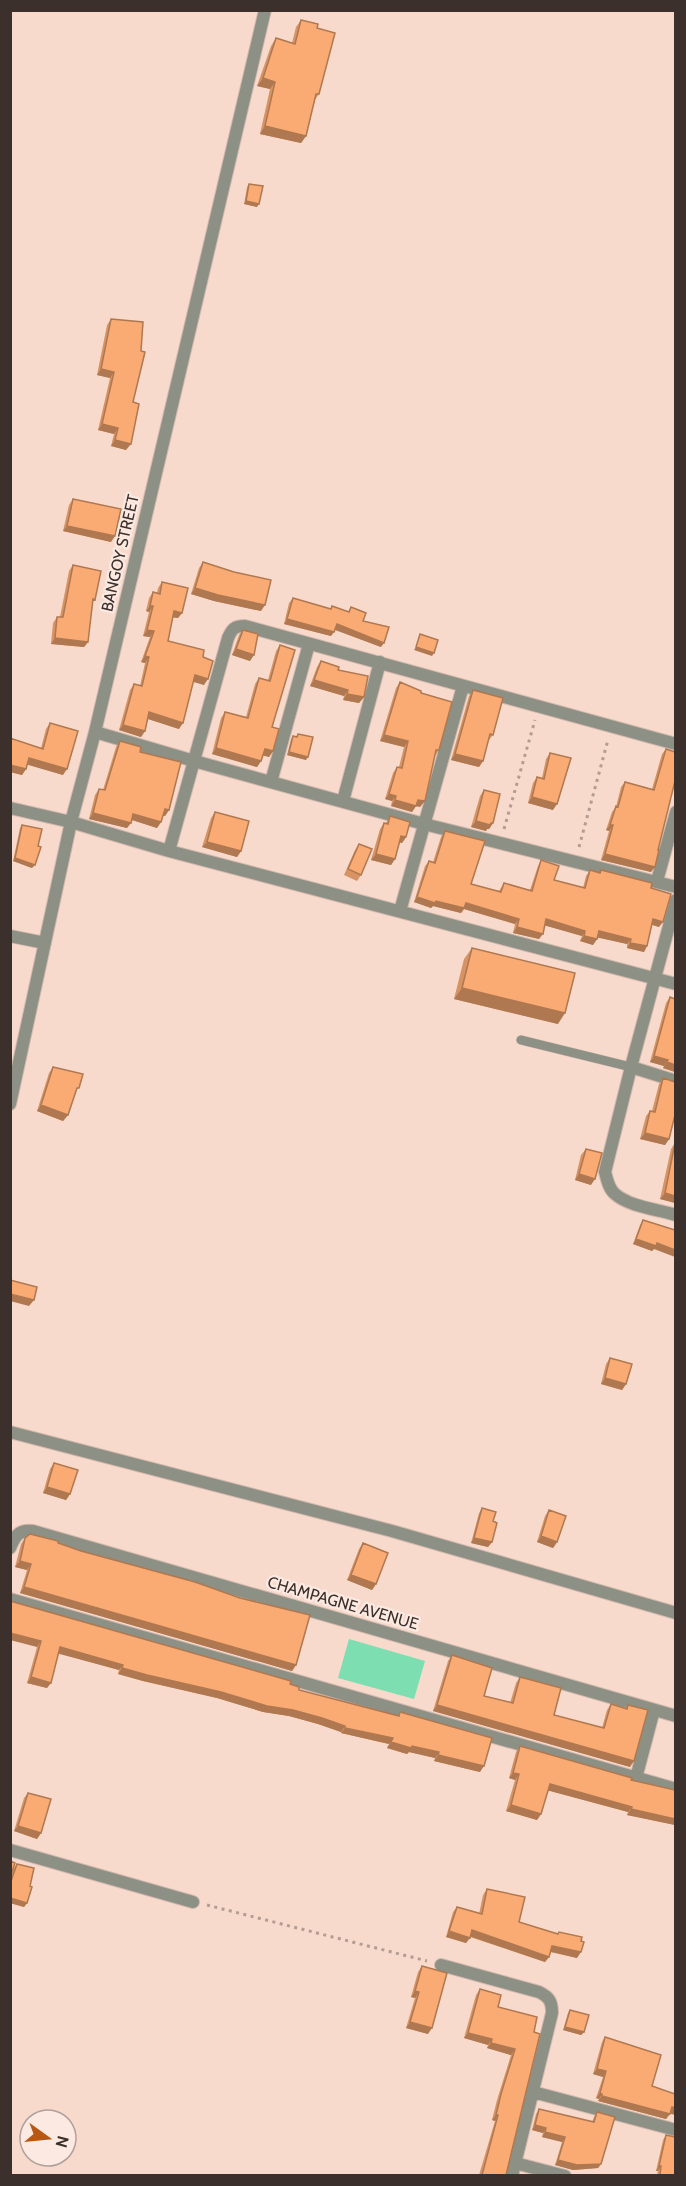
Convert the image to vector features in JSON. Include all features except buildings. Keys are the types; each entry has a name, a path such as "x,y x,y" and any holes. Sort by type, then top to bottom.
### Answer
{"street":[{"name":"BANGOY STREET","path":"10,1104 71,822 95,732 265,10"},
{"path":"169,851 232,628 245,626 675,744"},
{"path":"270,782 309,644"},
{"path":"343,801 380,662"},
{"path":"400,911 463,686"},
{"path":"95,732 424,824 675,887"},
{"path":"10,808 71,822 169,851 675,984"},
{"path":"657,881 675,812"},
{"path":"675,900 605,1172 614,1194 627,1201 675,1215"},
{"path":"10,936 45,943"},
{"path":"631,1067 675,1081"},
{"path":"10,1432 392,1531 675,1613"},
{"name":"CHAMPAGNE AVENUE","path":"10,1548 14,1538 20,1532 33,1531 675,1716"},
{"path":"10,1599 675,1789"},
{"path":"636,1778 654,1710"},
{"path":"10,1850 193,1902"},
{"path":"441,1965 539,1992 547,1996 552,2003 552,2013 512,2175"},
{"path":"533,2092 675,2130"},
{"path":"515,2163 565,2175"}],"lane":[{"path":"521,1040 631,1067"}],"path":[{"path":"500,842 539,707"},
{"path":"575,861 612,727"},
{"path":"193,1902 441,1965"}],"green space":[{"path":"349,1639 425,1661 414,1699 338,1678"}]}
